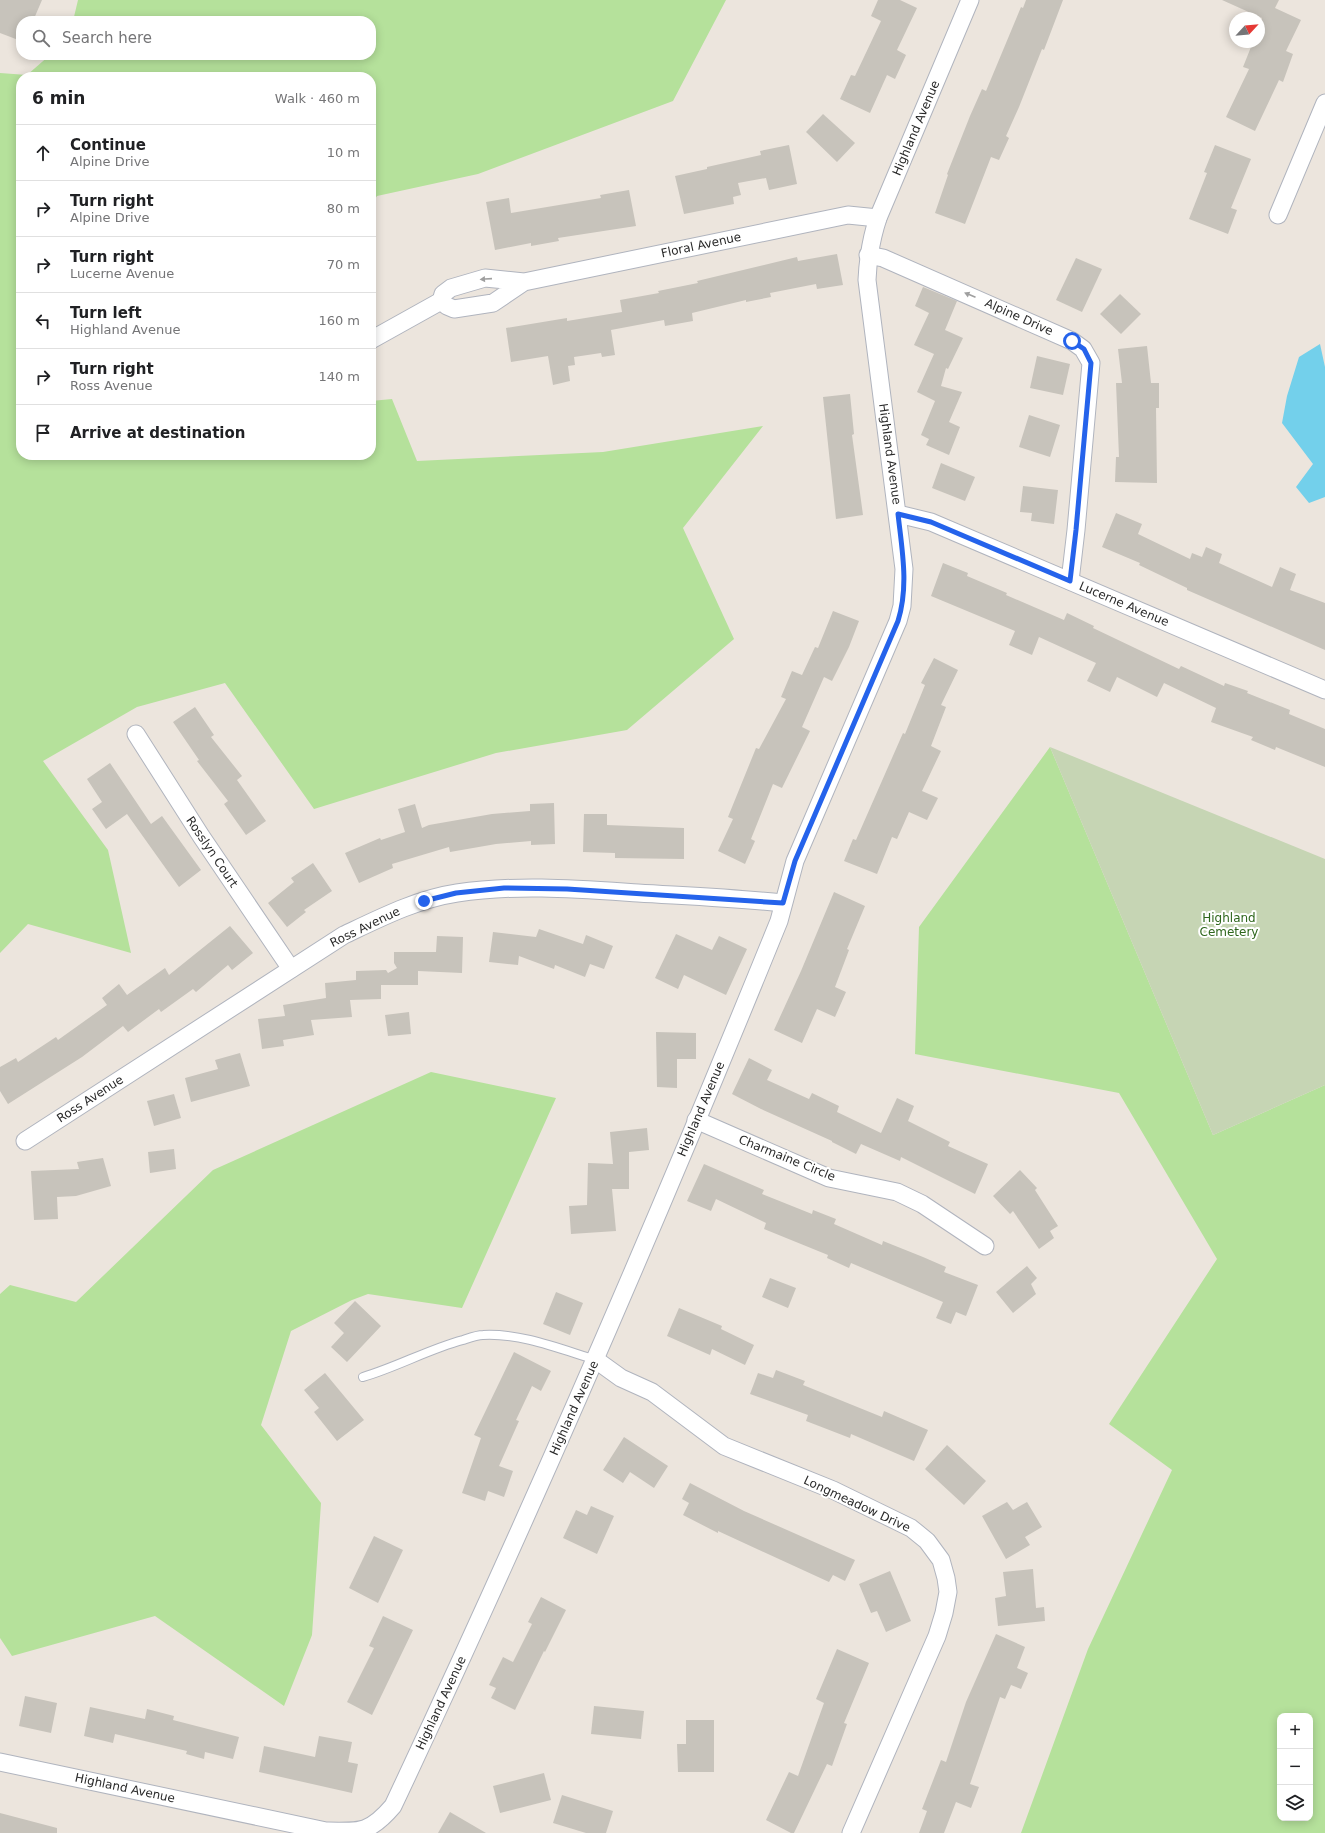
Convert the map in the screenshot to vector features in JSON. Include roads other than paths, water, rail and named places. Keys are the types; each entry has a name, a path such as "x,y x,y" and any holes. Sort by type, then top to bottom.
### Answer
{"street":[{"name":"Highland Avenue","path":"0,1762 326,1831 362,1830 372,1827 380,1822 393,1806 472,1637 596,1360 779,921 795,861 898,621 902,606 904,569 867,280 868,255 878,218 970,0"},
{"path":"1278,215 1325,103"},
{"name":"Floral Avenue","path":"376,337 441,301 443,294 451,288 485,278 524,282 848,215 878,218"},
{"name":"Alpine Drive","path":"868,255 883,258 1008,311 1072,341 1084,349 1091,363 1070,581"},
{"name":"Floral Avenue","path":"441,301 454,309 493,303 524,282"},
{"name":"Lucerne Avenue","path":"898,514 931,522 1325,690"},
{"name":"Rosslyn Court","path":"136,734 201,836 291,969"},
{"name":"Ross Avenue","path":"25,1141 344,935 385,915 424,901 456,893 504,888 567,889 783,903"},
{"name":"Charmaine Circle","path":"696,1120 829,1178 897,1192 922,1204 985,1246"},
{"name":"Longmeadow Drive","path":"596,1360 621,1378 658,1395 709,1437 724,1446 832,1490 911,1528 927,1541 940,1560 946,1578 948,1592 944,1613 937,1636 851,1833"}],"lane":[{"path":"363,1377 386,1370 449,1344 482,1335 503,1335 536,1342 596,1360"}],"water":[{"path":"1320,344 1325,367 1325,497 1309,503 1296,487 1313,464 1282,423 1287,396 1299,357"}],"park label":[{"name":"Highland Cemetery","path":"1229,925"}]}
